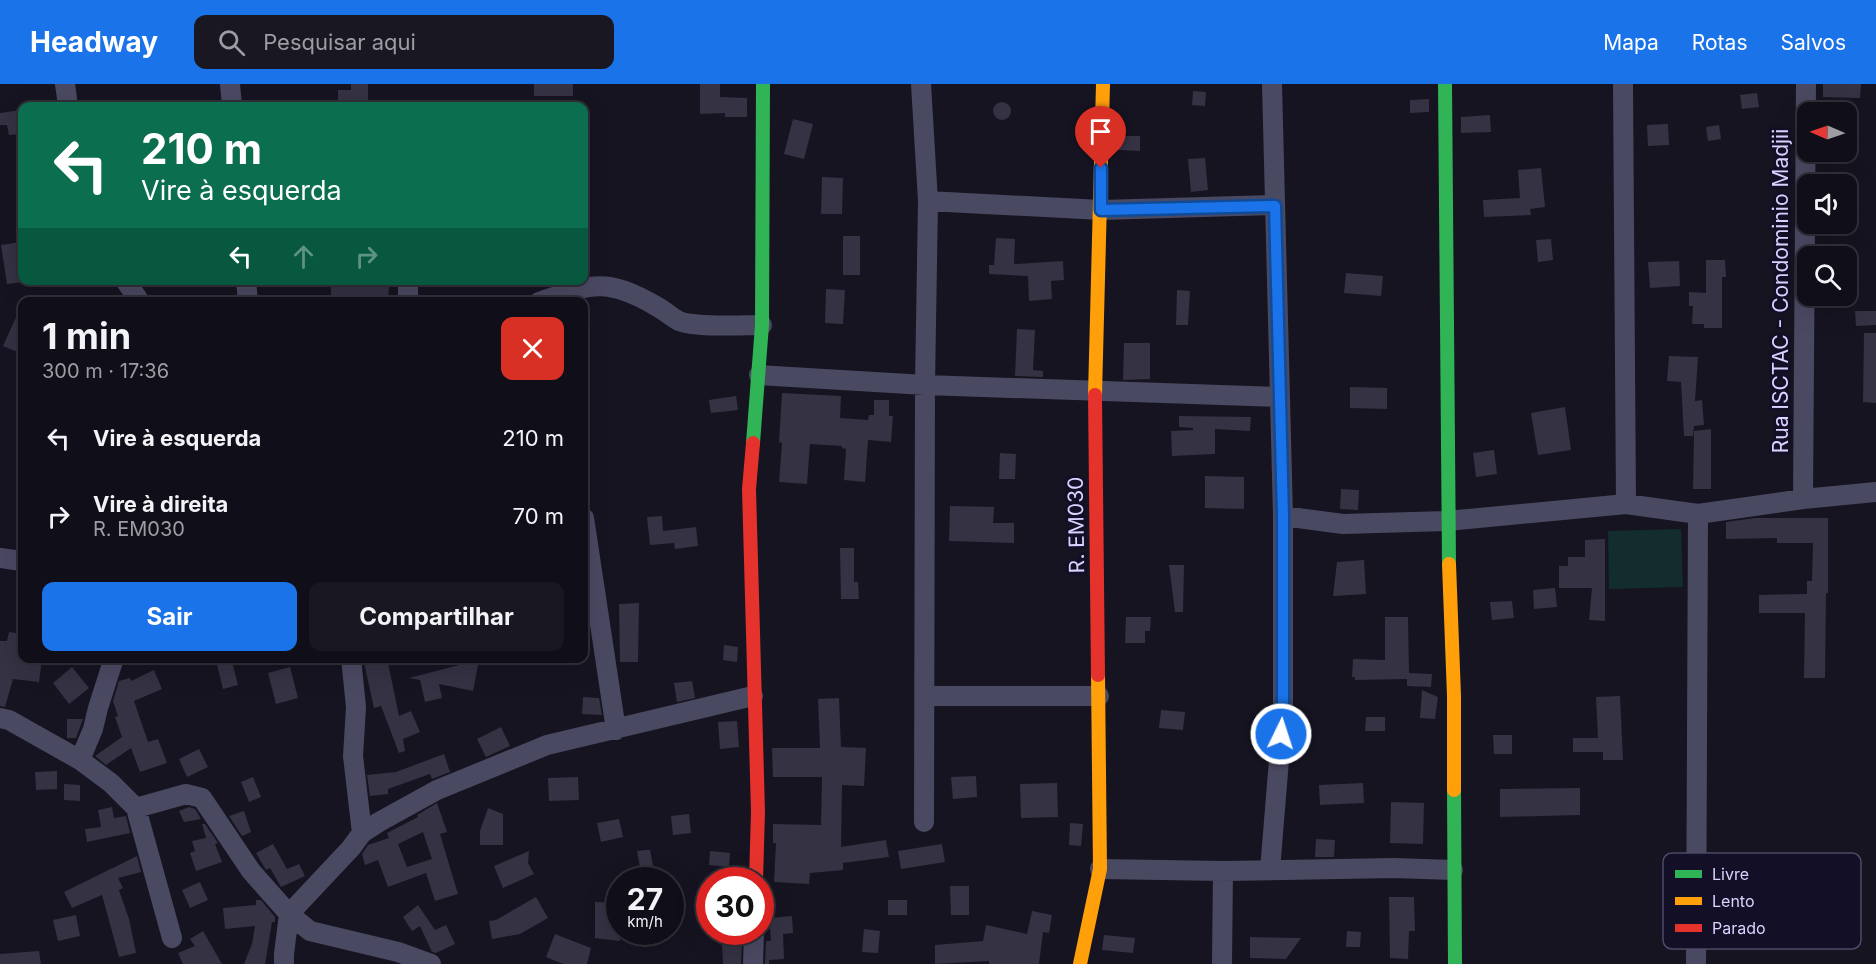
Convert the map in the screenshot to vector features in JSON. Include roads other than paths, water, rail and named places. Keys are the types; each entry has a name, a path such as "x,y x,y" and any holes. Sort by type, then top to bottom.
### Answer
{"street":[{"path":"65,84 67,102"},
{"path":"230,84 232,102"},
{"path":"756,867 758,812 749,489 762,325 763,84"},
{"path":"921,84 928,201 925,385 924,822"},
{"name":"R. EM030","path":"1080,964 1100,868 1095,391 1103,84"},
{"path":"1270,870 1283,711 1283,516 1272,84"},
{"path":"1445,84 1447,521 1454,696 1455,964"},
{"path":"1623,84 1626,504"},
{"name":"Rua ISCTAC - Condominio Madjii","path":"1803,499 1806,84"},
{"path":"928,201 1101,210 1275,206"},
{"path":"553,297 580,287 602,286 626,290 680,321 691,324 762,325"},
{"path":"759,375 925,385 1279,397"},
{"path":"1283,516 1343,524 1447,521 1626,504 1698,514 1803,499 1876,492"},
{"path":"1696,853 1698,514"},
{"path":"588,544 616,730"},
{"path":"0,558 18,560"},
{"path":"80,760 93,729 112,663"},
{"path":"352,663 356,707 353,756 362,833"},
{"path":"284,964 289,914 351,848 362,833 437,790 547,745 753,696"},
{"path":"924,696 1099,696"},
{"path":"0,718 9,720 80,760 111,783 136,808 172,938"},
{"path":"136,808 186,794 202,798 251,871 289,914 310,931 398,952 431,964"},
{"path":"1100,868 1223,871 1394,868 1453,870"},
{"path":"1222,964 1223,871"},
{"path":"753,964 754,945"},
{"path":"1696,949 1696,964"}]}
